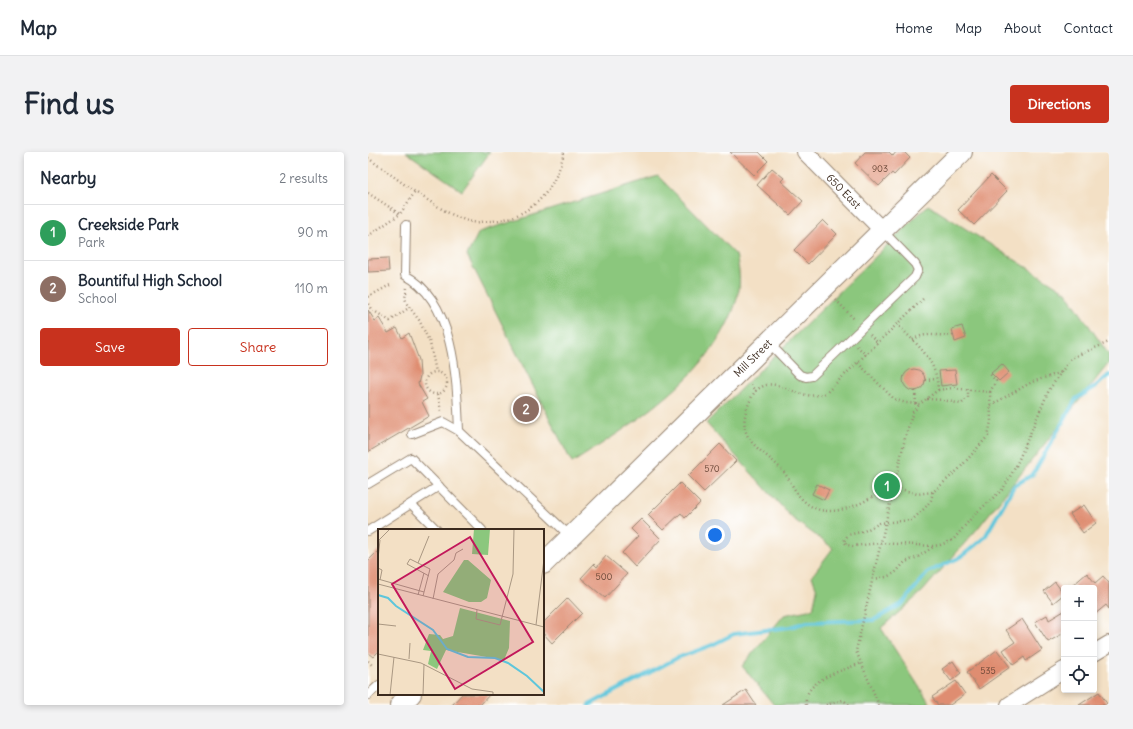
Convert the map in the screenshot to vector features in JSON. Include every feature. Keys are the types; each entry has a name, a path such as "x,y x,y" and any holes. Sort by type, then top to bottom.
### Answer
{"street":[{"name":"650 East","path":"805,152 882,230"},
{"name":"Mill Street","path":"544,563 962,152"},
{"path":"1097,651 1109,644"},
{"path":"1010,705 1061,672"},
{"path":"400,705 410,695"}],"lane":[{"path":"406,225 405,275 416,281 437,305 450,346 458,398 458,431"},
{"path":"768,342 800,375 806,377 812,376 915,277 918,270 915,264 882,230"},
{"path":"412,434 443,422 458,431 571,536"},
{"path":"368,484 411,458 481,529"},
{"path":"368,531 439,486"},
{"path":"411,504 436,529"},
{"path":"368,695 378,686"}],"path":[{"path":"368,158 415,192 448,212 473,222 506,220 531,208 550,189 561,169 564,152"},
{"path":"368,236 400,214 415,192"},
{"path":"368,193 400,214"},
{"path":"368,298 390,285"},
{"path":"407,286 405,298 419,320 430,343 436,372 445,377 447,384 444,391 438,394 431,392 425,384 427,377 436,372"},
{"path":"923,299 832,389 823,394 809,396 798,395 776,385 763,387 756,391 749,404 745,417 746,429 750,441 756,449 781,468 805,502 825,510 842,510 858,505 888,488 894,487 917,494 933,492"},
{"path":"836,300 855,320"},
{"path":"368,304 371,309 390,321 410,307"},
{"path":"897,324 931,360 937,378 938,390"},
{"path":"913,340 925,334 953,335"},
{"path":"870,335 878,343"},
{"path":"990,374 996,381 990,392 991,421 988,436 960,469 933,492 925,508 912,520 886,522 864,531 848,535 844,540 847,545 853,546 881,543 940,546 953,540 973,516 1003,489 1016,466 1049,390 1072,358 1109,342"},
{"path":"858,363 894,399 902,402 920,404"},
{"path":"991,405 1032,382 1062,372"},
{"path":"925,380 937,378"},
{"path":"750,385 756,391"},
{"path":"879,705 856,651 911,415 920,404 938,390 952,388 990,392"},
{"path":"927,399 944,400 961,404 968,398 968,389"},
{"path":"915,391 916,404"},
{"path":"438,394 441,411"},
{"path":"872,578 886,577 895,573 905,562 918,557 933,546"},
{"path":"368,660 372,665"},
{"path":"806,705 806,697 817,683 861,663"},
{"path":"826,705 843,700 850,705"}],"green space":[{"path":"406,152 490,152 462,191"},
{"path":"658,176 736,255 739,275 738,295 728,323 713,348 694,371 672,392 647,412 572,463 467,255 479,232"},
{"path":"928,205 1066,292 1109,355 1109,363 978,528 922,592 881,628 931,705 774,705 742,666 784,615 813,609 817,590 812,576 833,548 792,518 706,423"}],"building":[{"path":"730,152 759,152 768,161 754,175"},
{"path":"865,152 889,152 893,156 896,152 904,152 910,158 894,175 892,173 879,186 855,163"},
{"path":"772,168 784,178 781,181 803,201 790,215 757,185"},
{"path":"991,175 1007,191 974,225 958,210"},
{"path":"823,220 837,234 808,264 794,250"},
{"path":"388,258 389,271 368,272 368,259"},
{"path":"368,310 375,321 379,318 388,333 397,328 402,338 409,333 419,360 420,376 418,384 427,399 422,402 429,416 368,452"},
{"path":"962,326 966,338 955,342 952,329"},
{"path":"1002,364 1009,372 999,381 991,373"},
{"path":"910,369 918,369 925,376 925,384 918,391 910,391 903,384 903,376"},
{"path":"955,370 957,384 941,386 939,371"},
{"path":"720,444 736,461 704,492 688,476"},
{"path":"680,483 700,503 685,518 681,513 663,530 648,515"},
{"path":"817,484 829,490 824,500 812,494"},
{"path":"1084,505 1096,523 1083,533 1070,514"},
{"path":"641,519 661,539 635,567 622,553 638,536 631,529"},
{"path":"378,551 378,652 373,657 368,653 368,561"},
{"path":"606,556 627,574 605,598 581,578 594,564 597,567"},
{"path":"1087,573 1095,583 1103,576 1109,583 1109,609 1106,605 1097,612 1097,585 1073,585"},
{"path":"1055,582 1061,590 1061,596 1053,603 1044,591"},
{"path":"568,598 582,613 552,643 544,634 544,622"},
{"path":"1061,613 1061,635 1048,642 1035,622 1047,615 1049,620"},
{"path":"1022,619 1042,650 1026,661 1024,657 1013,665 1003,650 1015,642 1006,630"},
{"path":"997,650 1010,667 979,689 967,672"},
{"path":"953,661 961,673 951,681 942,669"},
{"path":"956,681 965,694 950,705 938,705 932,697"},
{"path":"746,690 756,705 723,705"},
{"path":"1099,692 1108,705 1079,705"},
{"path":"461,695 489,695 480,705 452,705"}],"waterway":[{"path":"589,705 677,658 712,645 734,634 790,627 807,622 874,620 902,604 928,572 961,557 985,537 1014,486 1033,474 1076,399 1095,387 1109,375"}],"place":[{"name":"Bountiful High School","path":"526,409"},
{"name":"Creekside Park","path":"887,486"}]}
